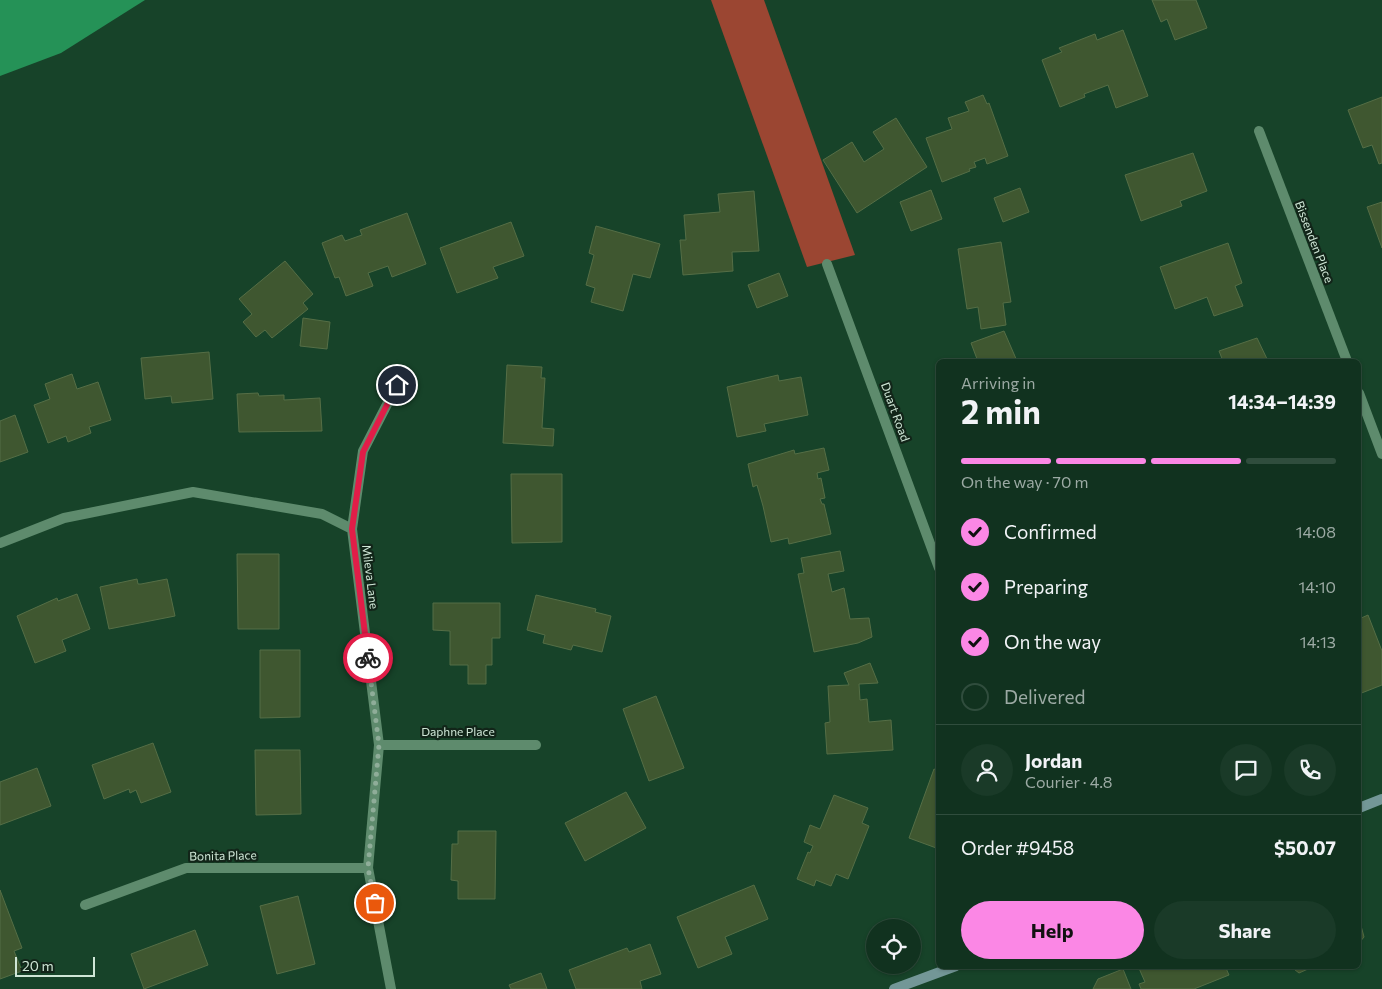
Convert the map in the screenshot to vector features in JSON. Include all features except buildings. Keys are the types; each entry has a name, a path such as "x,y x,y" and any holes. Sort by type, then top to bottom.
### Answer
{"main road":[{"path":"1361,807 1382,799"},
{"path":"894,989 948,969"}],"street":[{"name":"Bissenden Place","path":"1259,131 1346,359"},
{"name":"Duart Road","path":"828,264 936,560"},
{"path":"352,529 363,452 397,385"},
{"path":"1361,398 1382,454"},
{"name":"Mileva Lane","path":"0,542 64,518 193,492 322,514 352,529 379,745 368,868 391,989"},
{"name":"Daphne Place","path":"379,745 536,745"},
{"name":"Bonita Place","path":"85,905 186,868 368,868"}],"shaded area":[{"path":"0,0 145,0 61,53 0,76"},
{"path":"711,0 764,0 855,255 807,267"}],"way so far":[{"path":"368,658 379,745 368,868 375,903"}],"route":[{"path":"368,658 352,529 363,452 397,385"}]}
